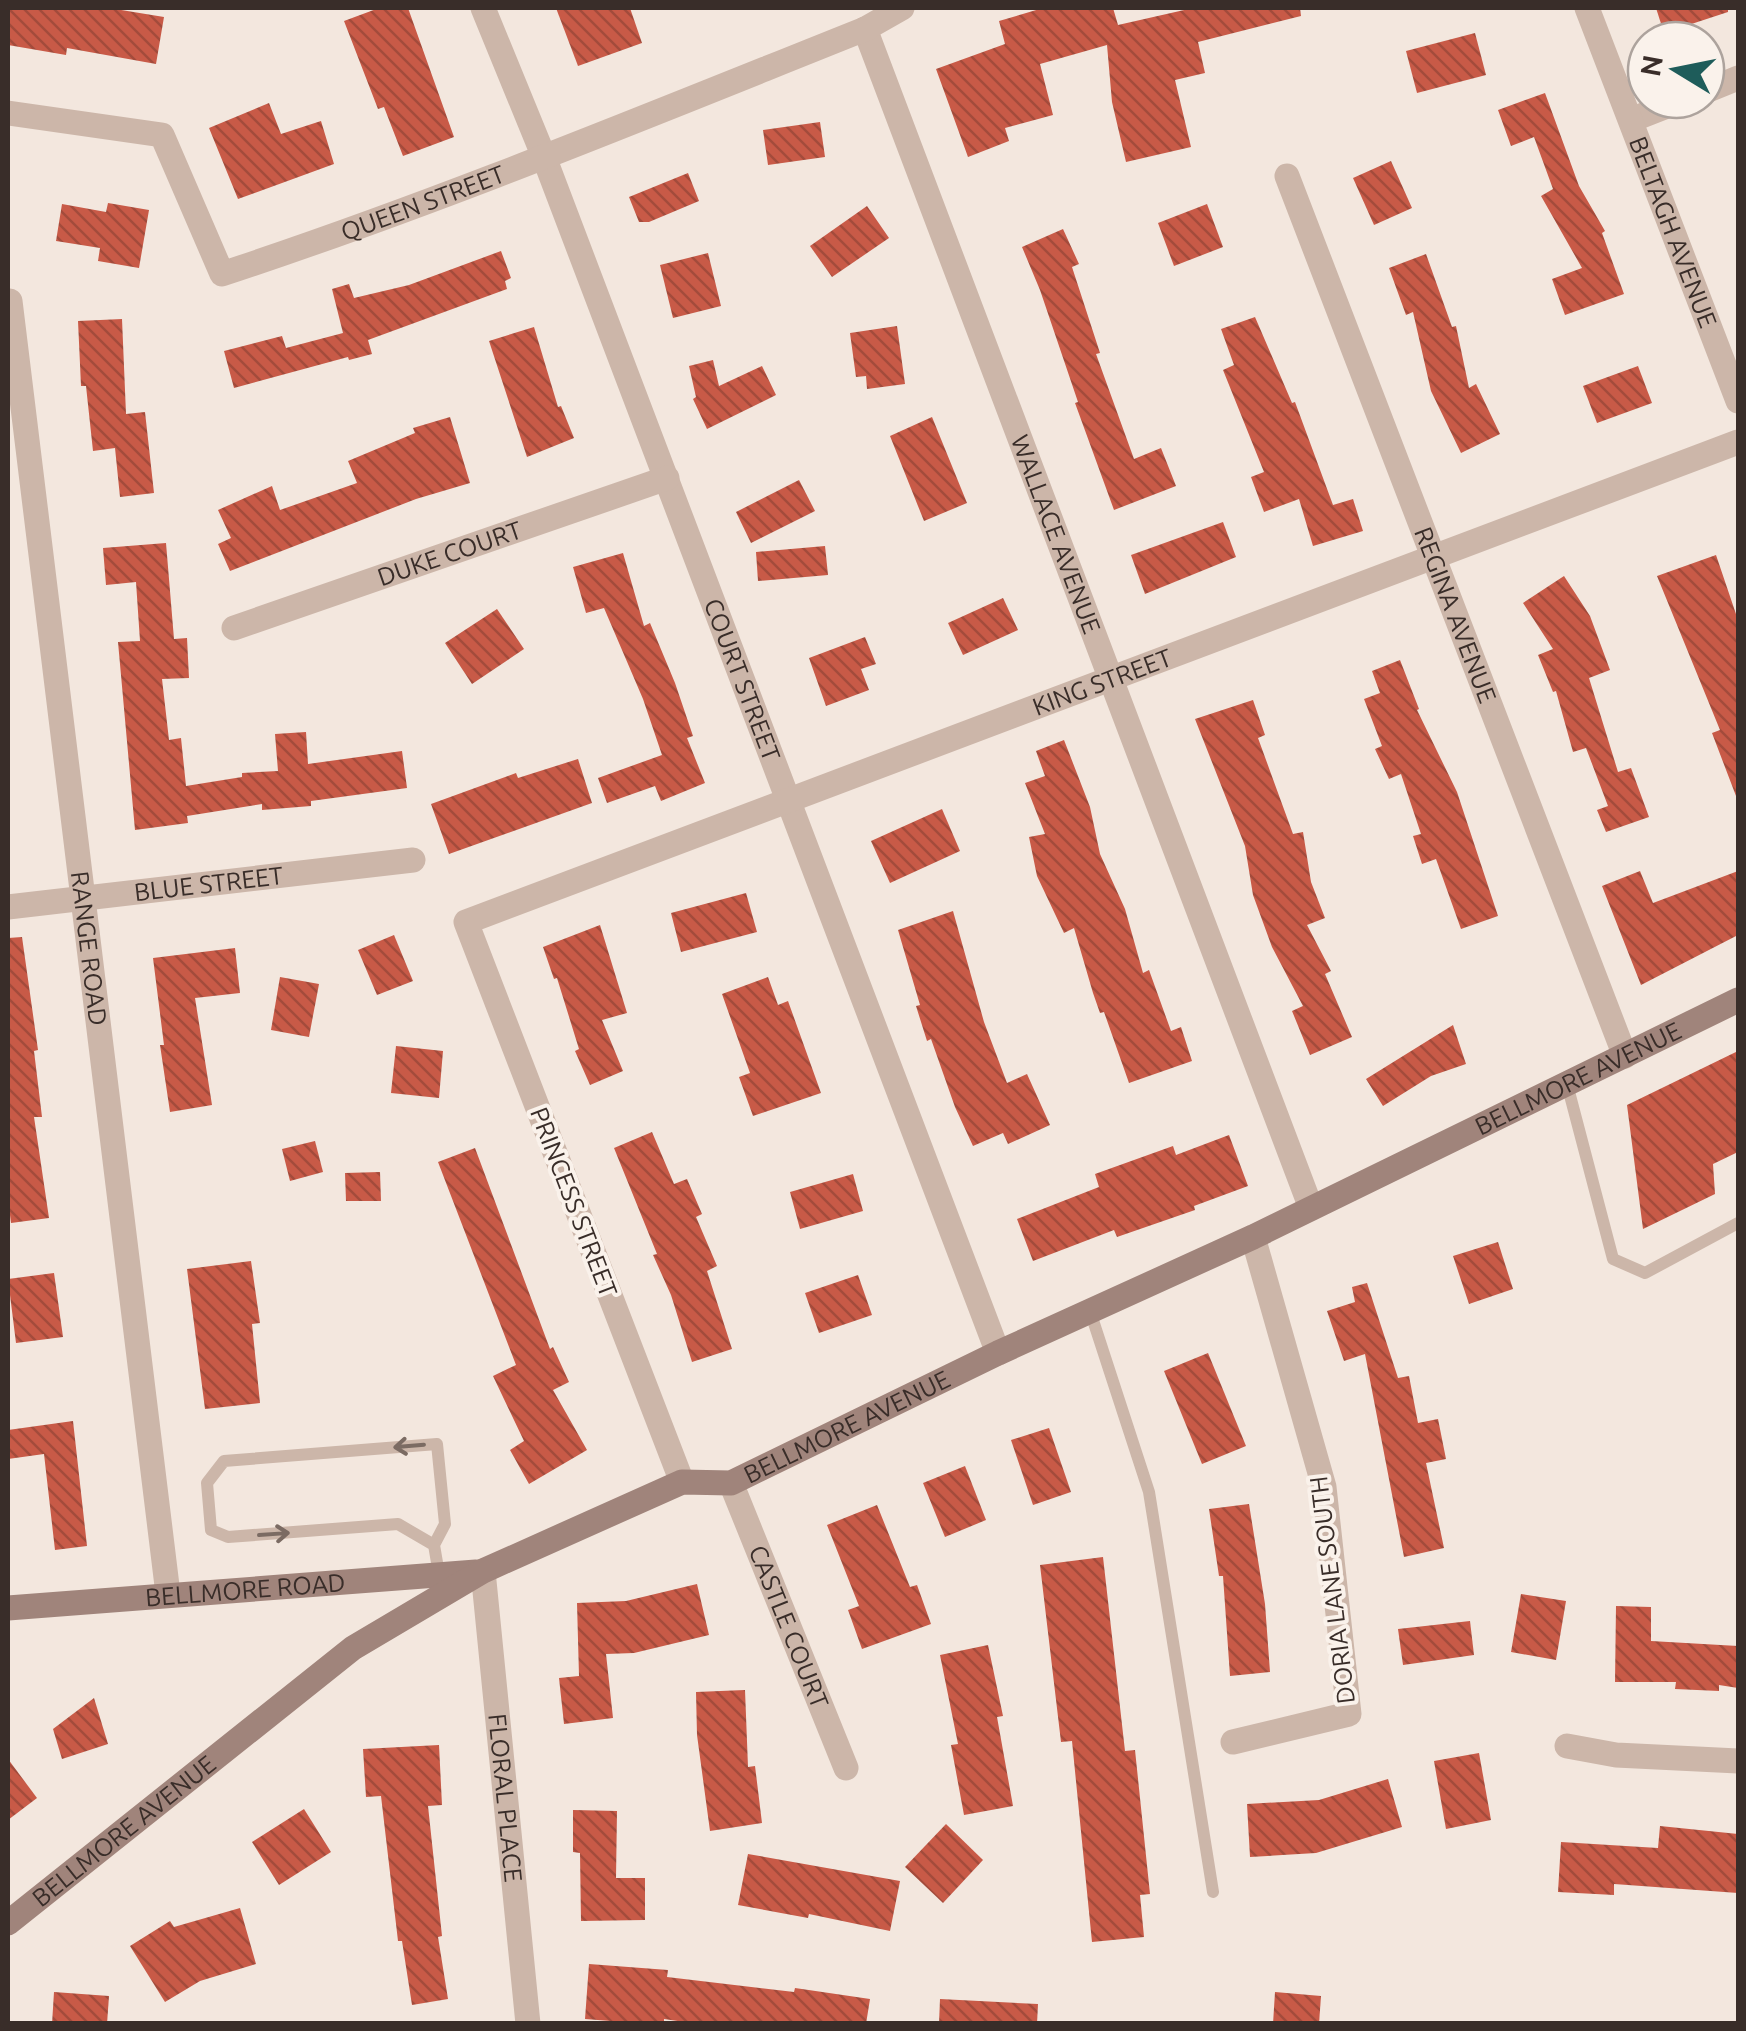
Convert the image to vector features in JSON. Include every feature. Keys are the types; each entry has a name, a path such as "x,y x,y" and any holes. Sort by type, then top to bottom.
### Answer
{"main road":[{"name":"BELLMORE AVENUE","path":"8,1923 353,1648 482,1571 682,1482 730,1483 1253,1237 1738,1000"},
{"name":"BELLMORE ROAD","path":"8,1608 482,1571"}],"street":[{"name":"COURT STREET","path":"483,8 544,157 998,1354"},
{"name":"QUEEN STREET","path":"8,113 162,135 222,274 326,240 544,157 865,30 902,8"},
{"name":"BELTAGH AVENUE","path":"1587,8 1626,107"},
{"name":"WALLACE AVENUE","path":"865,30 1312,1208"},
{"name":"BELTAGH AVENUE","path":"1631,120 1738,401"},
{"name":"REGINA AVENUE","path":"1287,176 1625,1056"},
{"name":"RANGE ROAD","path":"10,300 168,1594"},
{"name":"KING STREET","path":"466,922 1738,442"},
{"name":"DUKE COURT","path":"234,628 666,478"},
{"name":"BLUE STREET","path":"8,907 412,860"},
{"name":"PRINCESS STREET","path":"466,922 682,1482"},
{"name":"DORIA LANE SOUTH","path":"1233,1742 1348,1714 1324,1487 1253,1237"},
{"name":"CASTLE COURT","path":"730,1483 846,1768"},
{"name":"FLORAL PLACE","path":"482,1571 528,2024"},
{"path":"1567,1746 1616,1755 1738,1761"}],"lane":[{"path":"1568,1084 1613,1259 1645,1273 1738,1223"},
{"path":"1090,1312 1148,1492 1213,1892"},
{"path":"434,1546 398,1524 228,1537 211,1530 207,1482 224,1461 437,1444 445,1524 434,1546 439,1574"}],"building":[{"path":"8,8 109,8 164,17 156,64 67,48 66,55 8,45"},
{"path":"379,8 408,8 454,137 403,156 384,107 378,109 344,21"},
{"path":"556,8 630,8 642,43 578,66"},
{"path":"1043,8 1113,8 1118,25 1193,8 1300,8 1301,16 1198,42 1205,73 1175,80 1191,147 1126,162 1112,102 1107,45 1040,64 1053,115 1005,128 1009,141 968,157 936,69 1005,44 999,21"},
{"path":"1656,8 1728,8 1728,12 1704,20 1660,20"},
{"path":"1475,33 1486,75 1417,93 1406,51"},
{"path":"1545,93 1579,186 1605,231 1602,233 1624,294 1565,315 1552,279 1582,268 1541,196 1553,189 1534,137 1511,146 1498,110"},
{"path":"269,103 281,134 321,121 334,164 238,199 209,128"},
{"path":"820,122 825,157 768,165 763,130"},
{"path":"1391,161 1412,208 1374,225 1353,178"},
{"path":"688,173 699,201 649,222 639,222 629,197"},
{"path":"108,203 149,210 139,268 98,261 100,248 56,241 62,204 106,212"},
{"path":"1207,204 1223,247 1174,266 1158,223"},
{"path":"867,206 889,238 832,277 810,246"},
{"path":"1063,229 1079,264 1072,267 1100,353 1096,354 1134,459 1161,448 1176,486 1114,510 1022,247"},
{"path":"501,251 511,278 505,281 507,289 368,340 372,354 234,388 224,351 282,336 286,348 343,333 332,289 349,284 354,298 409,285"},
{"path":"708,253 721,306 673,318 660,265"},
{"path":"1426,254 1452,327 1456,326 1469,388 1476,384 1500,434 1461,453 1431,391 1413,312 1406,315 1389,268"},
{"path":"1255,317 1292,403 1295,402 1333,505 1353,499 1363,531 1313,546 1299,499 1264,512 1251,477 1264,472 1223,370 1234,365 1221,329"},
{"path":"122,319 126,414 145,412 154,493 120,497 115,448 93,451 86,386 81,386 78,321"},
{"path":"897,326 905,384 867,389 866,376 856,377 850,333"},
{"path":"534,327 558,407 561,406 574,438 527,457 489,341"},
{"path":"713,360 719,386 762,366 776,395 707,429 693,399 696,397 689,366"},
{"path":"1638,366 1652,403 1597,423 1583,386"},
{"path":"450,417 470,483 416,499 230,571 218,544 231,538 218,510 272,486 280,510 357,483 348,461 415,433 413,428"},
{"path":"932,417 967,503 924,521 890,436"},
{"path":"799,480 815,511 751,543 736,512"},
{"path":"1223,522 1236,557 1145,594 1131,555"},
{"path":"166,543 174,639 187,638 189,678 162,679 169,740 181,738 186,786 242,777 242,773 278,771 275,734 306,732 308,764 402,751 407,788 311,801 311,806 262,810 262,804 187,816 188,823 135,830 118,642 140,641 136,582 106,585 103,548"},
{"path":"825,546 828,575 758,581 756,552"},
{"path":"623,553 644,626 650,623 675,683 693,736 687,738 705,783 661,801 655,786 607,803 598,778 662,755 604,608 586,613 573,567"},
{"path":"1716,555 1738,620 1736,796 1712,733 1720,730 1657,576"},
{"path":"1564,576 1590,616 1610,670 1589,678 1618,772 1631,768 1649,817 1606,832 1597,810 1608,806 1586,748 1573,752 1556,691 1553,692 1538,655 1553,649 1523,603"},
{"path":"1003,598 1018,630 963,655 948,623"},
{"path":"497,609 524,649 472,684 445,643"},
{"path":"865,637 876,664 861,669 869,690 826,706 809,658"},
{"path":"1400,660 1417,710 1457,792 1498,916 1461,929 1436,859 1422,864 1413,836 1421,834 1401,774 1389,779 1375,749 1382,746 1364,699 1380,693 1372,671"},
{"path":"1253,700 1265,735 1258,738 1293,834 1303,832 1311,882 1325,918 1307,925 1331,971 1325,974 1352,1037 1310,1055 1292,1011 1303,1006 1272,947 1253,895 1245,846 1195,719"},
{"path":"1064,740 1090,807 1100,854 1125,909 1143,973 1149,970 1171,1031 1181,1027 1192,1061 1129,1083 1104,1012 1100,1013 1074,928 1064,933 1037,876 1029,837 1045,834 1025,783 1045,776 1036,751"},
{"path":"578,759 592,803 449,854 431,804 516,773 518,778"},
{"path":"942,809 960,851 890,883 871,841"},
{"path":"1640,871 1653,903 1738,871 1738,935 1641,985 1602,886"},
{"path":"746,893 757,932 681,952 671,913"},
{"path":"953,911 984,1022 1007,1083 1027,1074 1050,1125 1008,1144 1003,1133 973,1146 931,1039 927,1041 898,930"},
{"path":"600,925 627,1013 602,1020 623,1071 590,1085 575,1051 579,1049 557,978 554,979 543,947"},
{"path":"394,935 413,981 377,995 358,950"},
{"path":"22,937 38,1050 34,1051 42,1117 34,1117 49,1218 11,1223 8,938"},
{"path":"235,948 240,993 195,998 212,1105 170,1112 153,958"},
{"path":"280,977 319,984 309,1037 271,1030"},
{"path":"768,977 778,1005 788,1001 821,1093 753,1116 739,1077 750,1073 722,994"},
{"path":"1453,1025 1466,1064 1431,1076 1383,1106 1366,1079"},
{"path":"396,1046 443,1051 439,1098 391,1093"},
{"path":"1738,1051 1738,1152 1713,1164 1715,1194 1643,1229 1627,1105"},
{"path":"652,1132 674,1184 687,1179 702,1214 696,1217 717,1266 707,1271 732,1349 692,1362 671,1295 653,1255 657,1254 614,1148"},
{"path":"1229,1135 1248,1186 1194,1206 1195,1210 1117,1237 1114,1230 1033,1261 1017,1219 1099,1187 1095,1174 1173,1146 1176,1155"},
{"path":"315,1141 323,1172 290,1181 282,1149"},
{"path":"475,1148 550,1349 553,1347 569,1382 553,1390 587,1450 529,1484 510,1450 524,1441 493,1376 516,1365 438,1162"},
{"path":"380,1172 381,1201 346,1201 345,1173"},
{"path":"853,1174 863,1211 800,1229 790,1192"},
{"path":"1498,1242 1513,1289 1469,1304 1453,1256"},
{"path":"251,1261 260,1323 252,1324 260,1403 205,1409 187,1269"},
{"path":"54,1273 63,1337 16,1343 8,1279"},
{"path":"858,1275 872,1315 819,1333 805,1293"},
{"path":"1367,1283 1398,1378 1409,1376 1418,1423 1438,1419 1446,1459 1426,1463 1444,1548 1404,1557 1365,1354 1344,1361 1327,1311 1355,1302 1352,1287"},
{"path":"1208,1353 1246,1446 1202,1464 1164,1371"},
{"path":"73,1421 87,1546 55,1550 44,1454 8,1459 8,1430"},
{"path":"1049,1428 1071,1492 1033,1505 1011,1440"},
{"path":"965,1466 986,1520 945,1537 923,1483"},
{"path":"1249,1504 1265,1604 1270,1672 1230,1676 1223,1576 1219,1576 1209,1509"},
{"path":"877,1505 910,1587 917,1585 931,1624 862,1649 848,1610 859,1606 827,1525"},
{"path":"1103,1557 1125,1751 1135,1750 1150,1894 1140,1895 1144,1937 1092,1942 1072,1741 1061,1742 1040,1565"},
{"path":"697,1584 709,1635 634,1653 606,1654 613,1718 564,1724 559,1678 579,1676 577,1603 626,1601"},
{"path":"1521,1594 1566,1601 1556,1660 1511,1652"},
{"path":"1616,1606 1651,1607 1651,1641 1738,1646 1738,1688 1719,1685 1719,1691 1675,1689 1676,1682 1615,1682"},
{"path":"1470,1621 1474,1655 1403,1665 1398,1629"},
{"path":"988,1645 1003,1716 997,1717 1013,1806 964,1815 951,1745 958,1744 940,1655"},
{"path":"745,1690 748,1767 755,1766 762,1823 710,1831 697,1735 696,1692"},
{"path":"94,1698 108,1744 62,1759 53,1729"},
{"path":"439,1745 442,1805 428,1806 442,1936 438,1937 448,1999 412,2005 402,1941 398,1941 381,1796 366,1797 363,1749"},
{"path":"1479,1753 1491,1820 1446,1829 1434,1761"},
{"path":"8,1759 37,1798 8,1820"},
{"path":"1388,1779 1402,1827 1316,1853 1250,1857 1247,1804 1319,1800"},
{"path":"304,1809 331,1852 279,1885 252,1842"},
{"path":"573,1810 617,1811 616,1878 645,1878 645,1920 581,1921 580,1853 573,1852"},
{"path":"946,1824 983,1860 943,1903 905,1867"},
{"path":"1660,1826 1738,1834 1738,1893 1614,1884 1614,1895 1558,1892 1561,1842 1658,1848"},
{"path":"748,1854 900,1881 890,1931 809,1914 808,1918 738,1905"},
{"path":"240,1908 256,1964 200,1981 165,2002 130,1946 170,1921 174,1927"},
{"path":"589,1964 668,1970 667,1977 870,1999 866,2024 698,2024 664,2019 664,2024 649,2024 585,2019"},
{"path":"54,1992 109,1996 107,2024 52,2024"},
{"path":"1275,1992 1321,1996 1319,2024 1273,2024"},
{"path":"940,1999 1038,2004 1037,2024 939,2024"}]}
